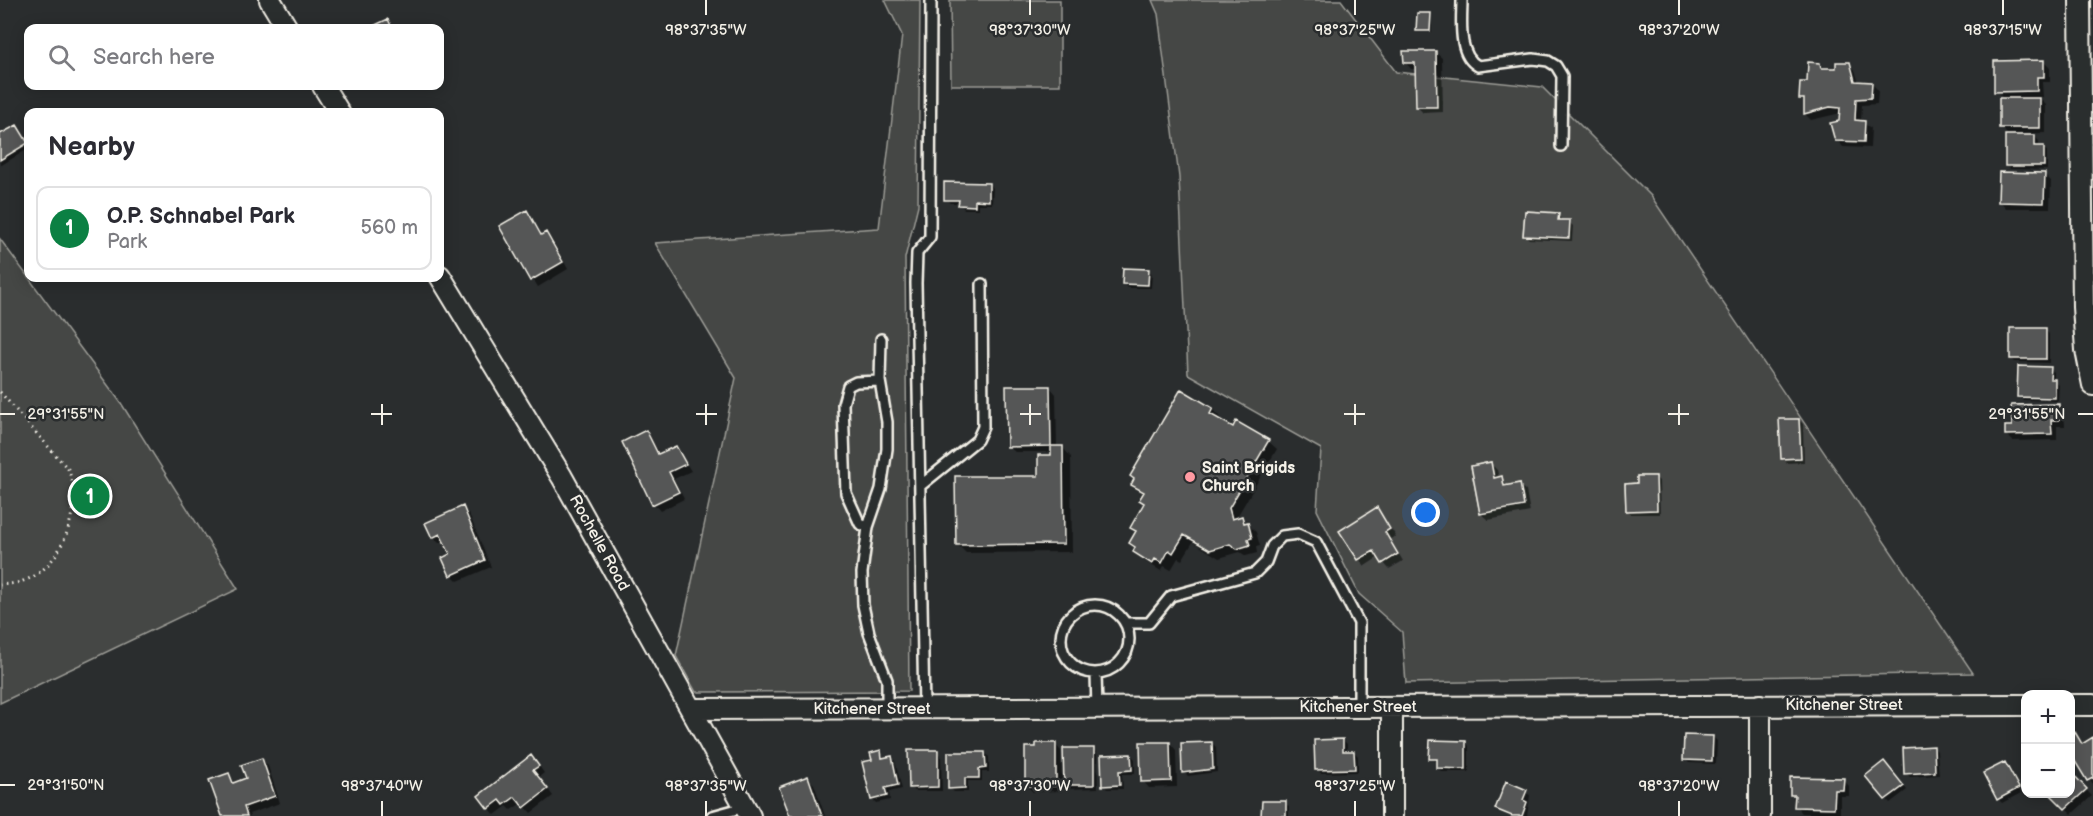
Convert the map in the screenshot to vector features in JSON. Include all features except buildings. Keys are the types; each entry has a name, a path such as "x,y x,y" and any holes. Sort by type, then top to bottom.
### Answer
{"street":[{"path":"270,0 285,24"},
{"path":"2080,0 2087,121 2083,307 2086,350 2093,385"},
{"path":"325,90 336,108"},
{"name":"Rochelle Road","path":"444,282 562,477 748,811"},
{"path":"1760,705 1760,816"},
{"name":"Kitchener Street","path":"691,709 2021,705"},
{"path":"2075,705 2093,705"},
{"path":"1392,707 1392,816"}],"lane":[{"path":"924,709 916,283 917,253 930,237 931,0"},
{"path":"1462,0 1463,41 1473,64 1478,66 1533,59 1548,61 1556,66 1562,76 1562,146"},
{"path":"920,486 977,440 983,427 982,284"},
{"path":"881,339 880,381 887,422 887,449 880,489 868,527 862,573 862,605 869,633 887,680 887,709"},
{"path":"868,527 860,524 846,493 843,404 848,386 856,382 880,381"},
{"path":"1125,623 1149,623 1171,596 1255,573 1266,562 1272,546 1282,536 1298,534 1316,542 1359,623 1359,707"},
{"path":"1091,605 1105,606 1117,613 1125,623 1129,637 1128,650 1120,662 1110,670 1096,674 1084,672 1066,658 1060,639 1068,617 1078,609 1091,605"},
{"path":"1096,674 1097,708"},
{"path":"712,816 748,811"}],"path":[{"path":"0,392 68,469 74,484 69,530 61,547 49,563 25,581 0,585"}],"shaded area":[{"path":"885,0 920,0 918,205 905,258 909,691 696,692 676,656 736,378 655,243 879,228 902,35"},
{"path":"950,0 1060,0 1060,85 951,85"},
{"path":"1152,0 1341,0 1396,72 1542,87 1651,196 1973,673 1406,683 1402,632 1359,594 1317,510 1321,449 1188,374 1179,177 1158,14","holes":["1525,211 1559,213 1558,220 1570,221 1523,235","1799,419 1801,458 1782,459 1780,420","1491,462 1494,478 1502,477 1504,486 1520,483 1524,506 1480,514 1471,466","1637,476 1656,476 1657,510 1626,511 1625,484 1637,483"]},
{"path":"0,239 24,272 24,282 32,282 121,403 238,589 0,703"}],"place":[{"name":"Saint Brigids Church","path":"1190,477"},
{"name":"O.P. Schnabel Park","path":"90,496"}]}
